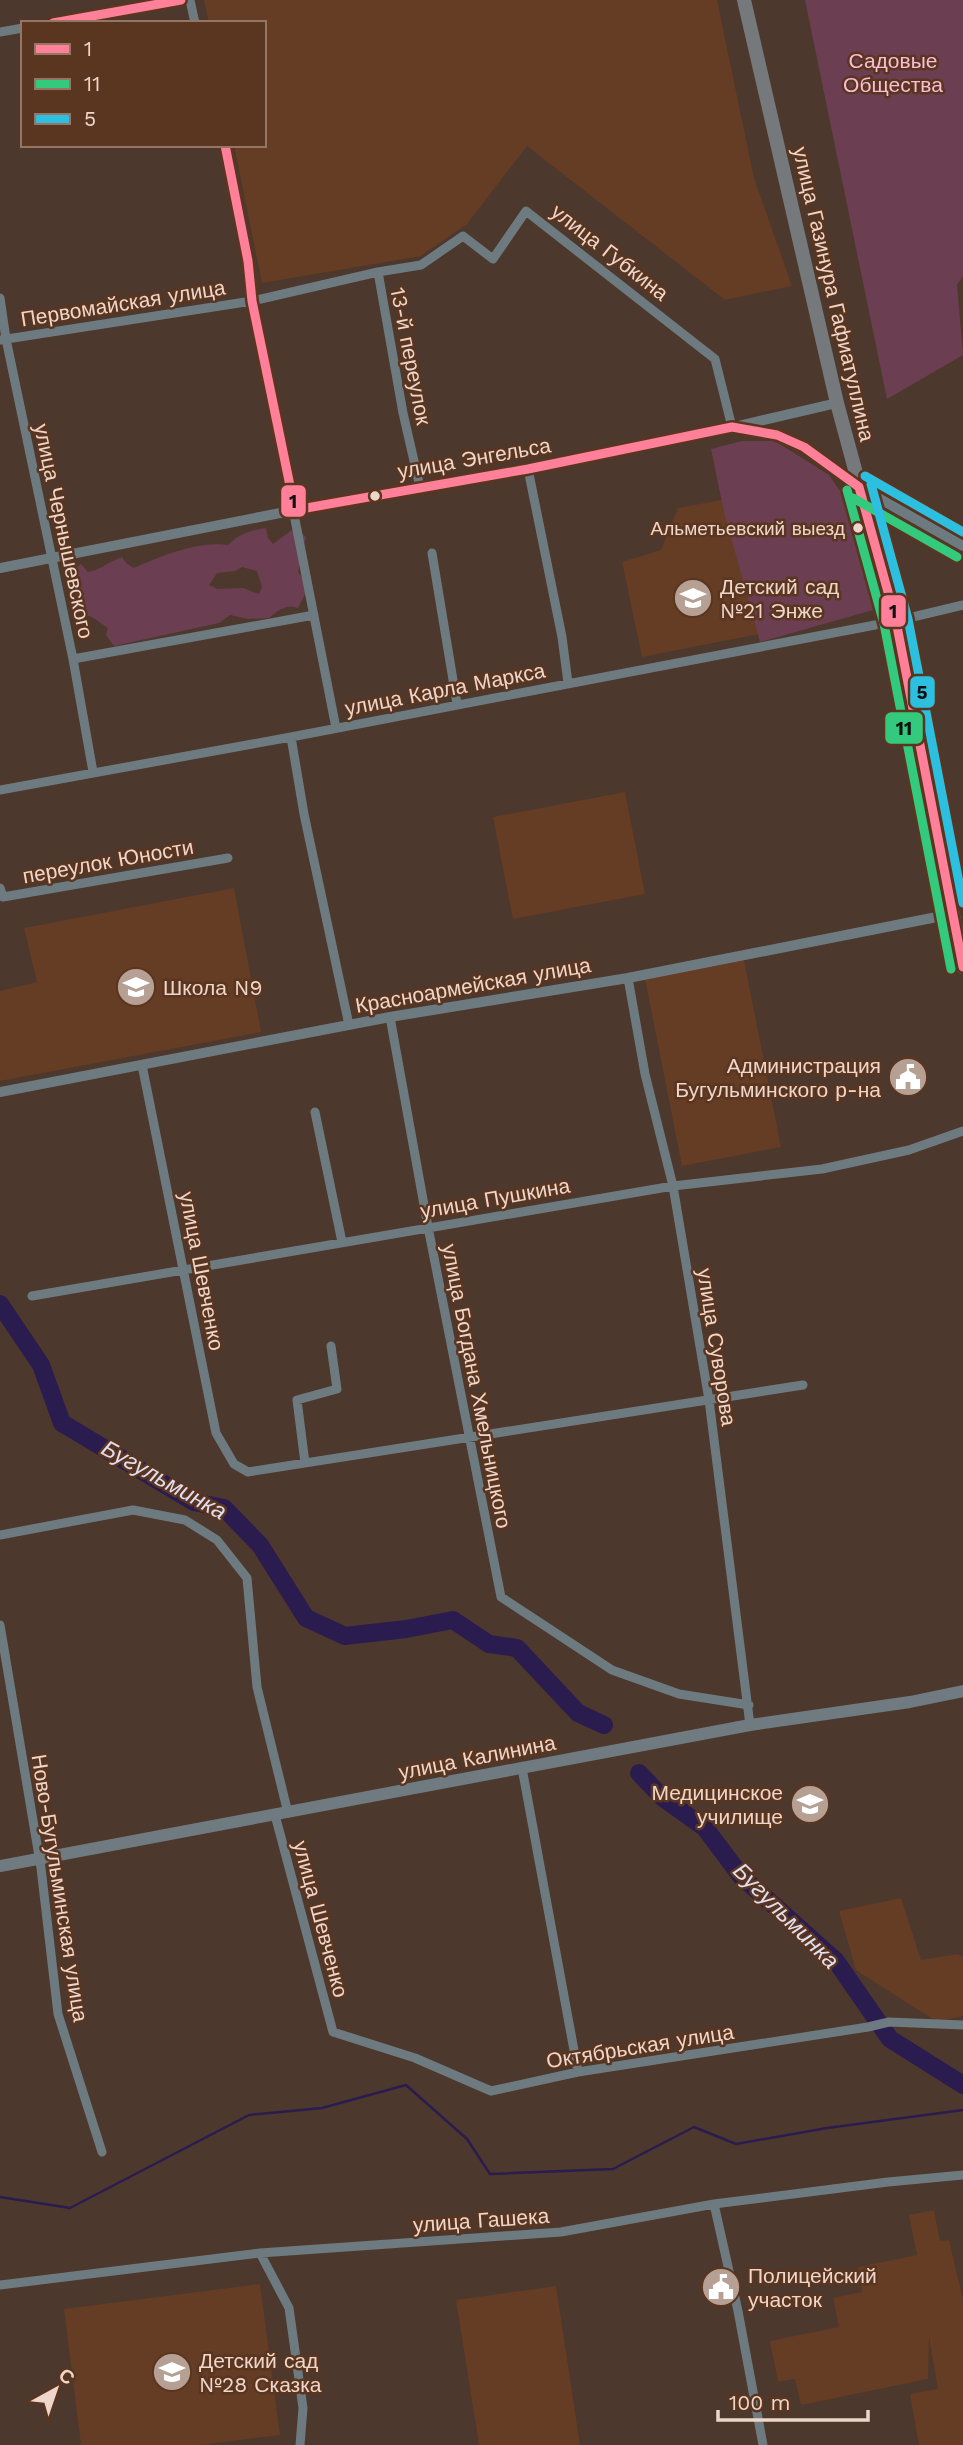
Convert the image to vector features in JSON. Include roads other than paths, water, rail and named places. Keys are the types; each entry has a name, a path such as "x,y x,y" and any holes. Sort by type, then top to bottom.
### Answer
{"main road":[{"name":"улица Газинура Гафиатуллина","path":"744,0 837,403 896,621 958,913 963,967"},
{"name":"улица Калинина","path":"0,1866 750,1725 910,1702 963,1691"}],"street":[{"path":"63,21 181,0"},
{"path":"190,0 195,21"},
{"path":"0,32 21,28"},
{"path":"225,147 248,261 252,301 336,728"},
{"name":"улица Губкина","path":"252,301 378,272 421,265 463,236 493,259 526,211 715,359 732,427"},
{"name":"13-й переулок","path":"378,272 403,413 420,487"},
{"name":"улица Чернышевского","path":"0,298 3,340 52,557 93,772"},
{"name":"Первомайская улица","path":"3,340 252,301"},
{"path":"732,427 837,403"},
{"name":"улица Энгельса","path":"0,568 295,510 528,469 732,427 777,435 804,447 859,487 963,545"},
{"path":"528,469 562,637 568,683"},
{"path":"432,553 457,704"},
{"path":"896,621 963,605"},
{"path":"73,659 314,615"},
{"name":"улица Карла Маркса","path":"0,790 896,621"},
{"path":"291,737 304,814 349,1025"},
{"name":"переулок Юности","path":"0,888 3,897 228,858"},
{"name":"Красноармейская улица","path":"0,1092 390,1017 628,978 958,913"},
{"name":"улица Суворова","path":"628,978 645,1074 673,1186 709,1399 750,1725"},
{"name":"улица Богдана Хмельницкого","path":"390,1017 428,1227 501,1597 612,1670 679,1694 749,1705"},
{"name":"улица Шевченко","path":"142,1065 216,1433 234,1464 248,1472 305,1463"},
{"path":"315,1112 342,1242"},
{"name":"улица Пушкина","path":"32,1296 673,1186 822,1169 909,1150 963,1131"},
{"path":"331,1346 337,1389 297,1400 305,1463 803,1385"},
{"name":"улица Шевченко","path":"0,1535 133,1510 186,1520 217,1540 247,1578 257,1687 281,1814 333,2032"},
{"name":"Ново-Бугульминская улица","path":"0,1625 40,1858 58,2014 102,2152"},
{"path":"522,1768 578,2072"},
{"name":"Октябрьская улица","path":"333,2032 415,2058 491,2091 578,2072 889,2022 963,2025"},
{"name":"улица Гашека","path":"0,2285 260,2253 561,2232 714,2204 963,2175"},
{"path":"714,2204 738,2311 763,2445"},
{"path":"260,2253 289,2308 303,2408 300,2445"}],"waterway":[{"name":"Бугульминка","path":"0,1304 41,1365 62,1423 194,1502 224,1508 260,1545 306,1618 345,1636 453,1620 489,1644 517,1648 578,1713 604,1725"},
{"name":"Бугульминка","path":"639,1773 663,1798 705,1828 741,1876 836,1961 890,2039 963,2085"},
{"path":"0,2197 70,2208 249,2115 322,2108 406,2085 467,2139 490,2174 613,2169 694,2127 736,2144 827,2128 963,2110"}],"place":[{"name":"Альметьевский выезд","path":"858,528"},
{"name":"Детский сад №21 Энже","path":"693,598"},
{"name":"Школа N9","path":"136,987"},
{"name":"Администрация Бугульминского р-на","path":"908,1077"},
{"name":"Медицинское училище","path":"810,1804"},
{"name":"Полицейский участок","path":"721,2287"},
{"name":"Детский сад №28 Сказка","path":"172,2372"}],"park label":[{"name":"Садовые Общества","path":"893,72"}]}
